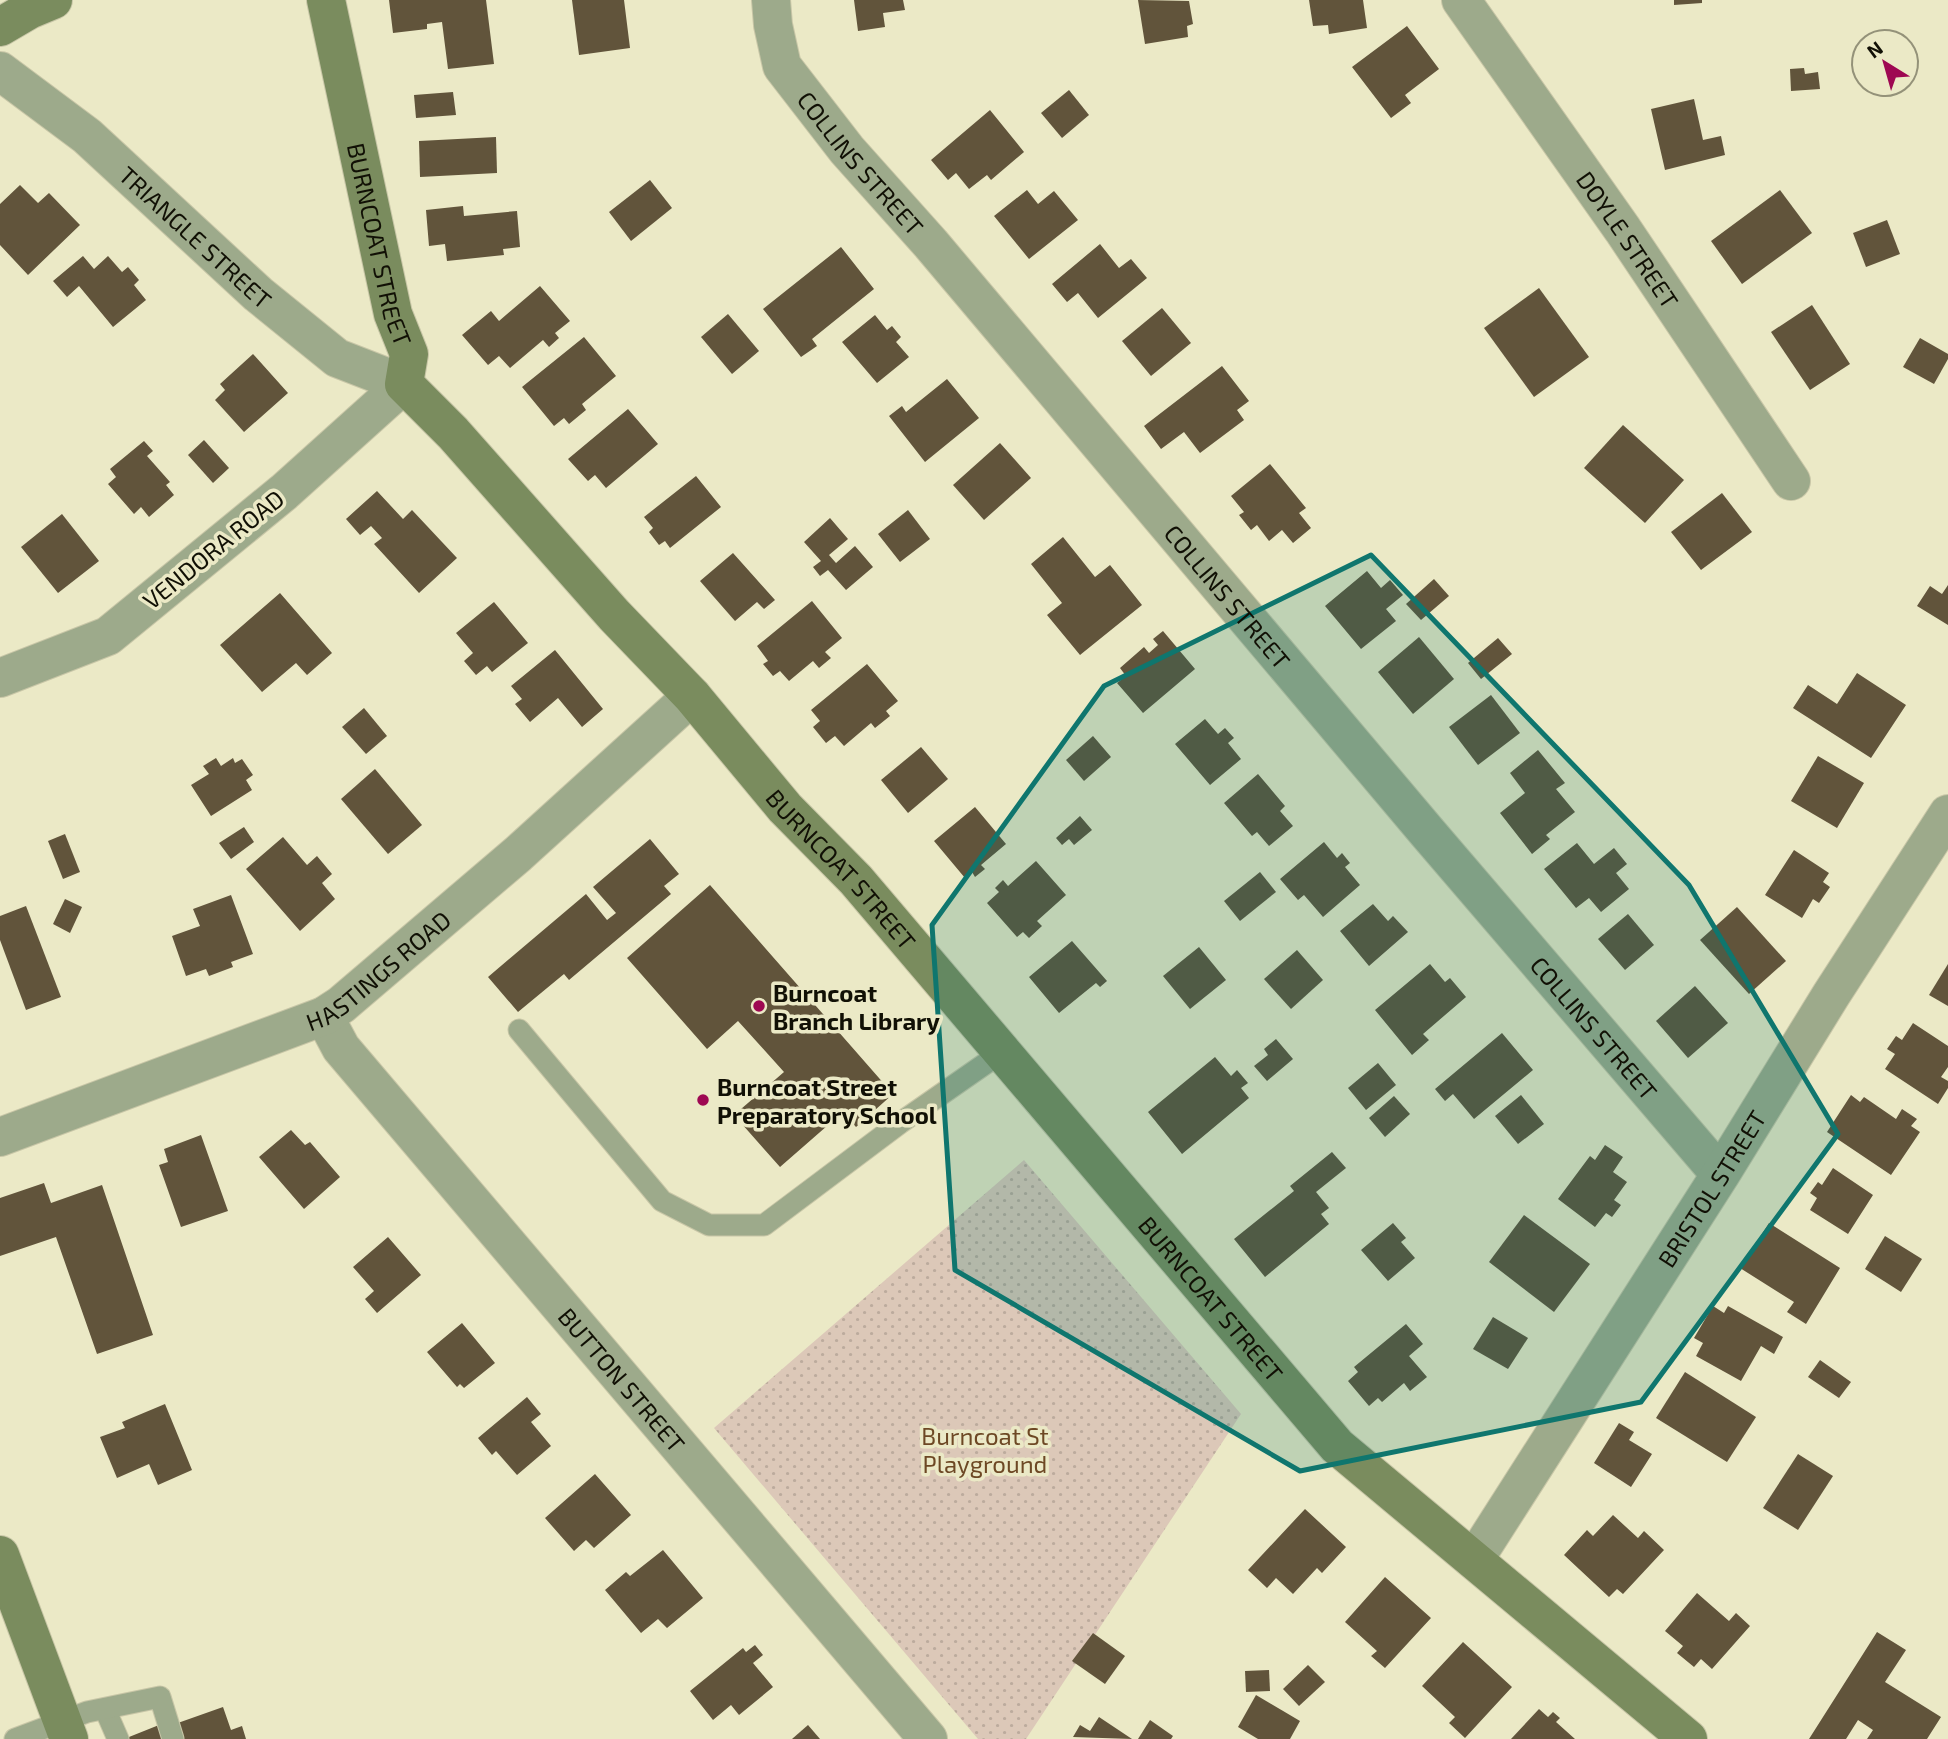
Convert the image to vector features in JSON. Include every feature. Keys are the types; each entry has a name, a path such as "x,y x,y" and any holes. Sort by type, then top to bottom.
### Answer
{"main road":[{"name":"BURNCOAT STREET","path":"326,0 393,314 409,354 404,384 453,433 614,615 691,696 785,808 856,880 1337,1446 1688,1739"},
{"path":"0,1555 65,1730"}],"street":[{"name":"COLLINS STREET","path":"771,0 773,25 782,66 847,150 931,244 1427,832 1720,1174"},
{"name":"DOYLE STREET","path":"1461,0 1623,230 1791,481"},
{"name":"TRIANGLE STREET","path":"0,71 87,136 258,294 337,358 404,384"},
{"name":"VENDORA ROAD","path":"0,678 108,636 284,492 404,384"},
{"name":"HASTINGS ROAD","path":"0,1137 324,1017 518,854 691,696"},
{"name":"BRISTOL STREET","path":"1474,1560 1948,814"},
{"name":"BUTTON STREET","path":"324,1017 341,1048 928,1739"}],"lane":[{"path":"519,1030 662,1201 709,1225 764,1225 900,1123 1002,1052"},
{"path":"15,1739 65,1730 106,1709 160,1698 173,1739"},
{"path":"106,1709 118,1739"}],"highlighted area":[{"path":"1371,555 1689,885 1838,1134 1641,1402 1300,1471 955,1270 932,925 1104,686"}],"green space":[{"name":"Burncoat St Playground","path":"1024,1160 1241,1414 1026,1739 978,1739 714,1428"}],"building":[{"path":"389,0 486,0 494,64 448,69 442,22 427,24 427,29 393,33"},
{"path":"572,0 624,0 630,48 579,55"},
{"path":"854,0 903,0 905,10 883,13 885,27 858,31"},
{"path":"1138,0 1189,1 1193,24 1187,26 1188,37 1145,44"},
{"path":"1309,0 1363,0 1367,28 1329,34 1328,25 1313,26"},
{"path":"1674,0 1702,0 1702,3 1674,5"},
{"path":"1407,26 1439,69 1405,95 1411,103 1391,118 1352,67"},
{"path":"1804,68 1805,74 1818,72 1820,89 1791,91 1790,69"},
{"path":"1069,90 1089,115 1062,138 1041,113"},
{"path":"453,92 456,115 416,118 414,95"},
{"path":"1694,99 1703,140 1721,136 1725,155 1665,170 1651,109"},
{"path":"990,110 1024,152 991,180 987,175 969,189 956,173 948,180 931,160"},
{"path":"496,137 497,173 420,177 419,141"},
{"path":"650,180 672,208 631,241 609,212"},
{"path":"20,185 38,203 49,193 80,225 28,275 0,245 0,204"},
{"path":"1027,190 1038,204 1054,191 1078,220 1029,259 994,216"},
{"path":"1780,190 1812,233 1742,284 1711,241"},
{"path":"463,206 464,216 517,211 520,247 503,249 504,255 447,261 445,244 429,246 426,210"},
{"path":"1887,220 1900,254 1866,267 1853,233"},
{"path":"1100,244 1119,268 1131,259 1147,278 1098,318 1078,293 1067,302 1052,284"},
{"path":"841,247 874,289 812,339 817,346 801,357 763,309"},
{"path":"83,256 94,269 108,256 122,272 128,267 139,280 134,285 146,300 113,327 79,286 67,297 53,281"},
{"path":"540,286 570,321 555,333 559,338 549,347 543,340 510,368 499,356 488,365 462,335 491,311 499,321"},
{"path":"1539,288 1589,357 1534,397 1484,328"},
{"path":"1812,305 1850,364 1810,390 1771,332"},
{"path":"1162,308 1191,343 1151,376 1122,341"},
{"path":"728,314 759,351 732,374 701,337"},
{"path":"875,315 887,330 892,326 901,337 896,342 909,357 877,383 842,342"},
{"path":"584,337 616,376 582,404 586,410 569,424 564,418 554,426 522,387"},
{"path":"1920,338 1948,354 1948,359 1934,384 1903,367"},
{"path":"253,354 288,393 244,432 215,400 225,390 220,384"},
{"path":"1222,366 1249,401 1237,410 1244,420 1200,453 1184,432 1161,449 1144,426"},
{"path":"947,379 979,418 925,462 889,416 902,406 906,412"},
{"path":"628,409 658,444 606,488 595,475 588,481 568,459"},
{"path":"1623,425 1684,480 1645,523 1584,468"},
{"path":"204,440 229,468 213,483 188,455"},
{"path":"144,441 153,451 147,456 170,482 166,485 174,495 149,517 141,507 134,514 108,484 116,477 110,469"},
{"path":"1000,443 1031,478 984,520 953,485"},
{"path":"1270,464 1306,508 1299,513 1311,528 1293,543 1282,530 1269,541 1257,525 1251,530 1239,515 1244,512 1231,496"},
{"path":"696,476 721,507 670,548 665,541 659,545 649,532 653,528 644,517"},
{"path":"377,491 403,519 412,510 457,558 419,593 374,544 382,538 371,526 360,535 346,519"},
{"path":"1722,493 1752,532 1701,570 1671,532"},
{"path":"908,510 930,539 900,562 878,534"},
{"path":"62,514 99,561 58,593 21,547"},
{"path":"830,518 848,539 829,555 836,563 855,546 873,567 846,590 828,570 820,576 813,567 821,561 804,542"},
{"path":"1063,537 1095,577 1110,565 1142,605 1080,655 1047,615 1062,603 1031,564"},
{"path":"733,553 775,600 764,609 757,602 735,621 700,581"},
{"path":"1367,571 1381,588 1390,580 1403,595 1386,609 1396,621 1361,649 1325,606"},
{"path":"1434,579 1449,596 1421,620 1406,604"},
{"path":"1948,585 1948,625 1917,606 1930,586 1942,594"},
{"path":"280,593 332,653 307,675 296,663 262,692 220,645"},
{"path":"812,601 842,638 825,652 831,658 819,668 813,661 789,681 780,671 773,676 763,664 768,661 757,646"},
{"path":"494,602 528,643 492,672 487,666 476,675 464,661 473,653 456,633"},
{"path":"1163,631 1195,669 1143,713 1117,683 1126,676 1120,668 1144,647 1149,653 1158,645 1153,639"},
{"path":"1419,637 1454,679 1413,714 1378,672"},
{"path":"1498,638 1512,654 1481,679 1468,663"},
{"path":"555,650 603,709 582,727 558,698 530,722 515,704 522,699 511,686"},
{"path":"867,664 898,701 886,711 890,716 875,728 871,723 844,746 835,736 826,743 813,727 820,721 811,710"},
{"path":"1857,673 1906,705 1871,758 1793,708 1808,685 1837,704"},
{"path":"1491,695 1520,733 1478,765 1449,727"},
{"path":"364,708 387,736 366,754 342,727"},
{"path":"1205,719 1218,734 1225,728 1234,738 1228,743 1241,759 1210,785 1175,744"},
{"path":"1093,736 1111,757 1084,781 1066,760"},
{"path":"921,747 948,779 908,813 881,780"},
{"path":"1538,750 1565,783 1556,789 1575,812 1546,835 1550,839 1532,854 1500,813 1525,793 1510,773"},
{"path":"1818,756 1864,783 1837,828 1791,801"},
{"path":"216,758 221,766 233,758 235,763 242,759 253,775 246,780 252,790 211,816 191,785 209,774 203,766"},
{"path":"375,769 422,825 388,854 341,799"},
{"path":"1258,774 1285,806 1280,811 1293,826 1269,846 1257,832 1252,836 1224,803"},
{"path":"975,807 1006,844 981,865 985,869 975,877 972,872 965,878 934,841"},
{"path":"1080,816 1092,830 1074,845 1069,839 1062,845 1056,838"},
{"path":"244,827 254,842 231,859 219,843"},
{"path":"65,834 80,872 63,879 48,841"},
{"path":"283,837 307,865 317,856 332,874 322,883 335,899 300,931 246,869"},
{"path":"650,839 679,874 664,886 671,894 569,980 564,974 518,1012 488,977 586,894 607,920 616,913 593,887"},
{"path":"1324,842 1337,858 1342,853 1350,863 1345,867 1360,885 1323,917 1304,895 1298,900 1280,879"},
{"path":"1577,843 1594,864 1614,848 1627,864 1616,873 1629,889 1601,912 1589,898 1576,908 1544,869"},
{"path":"1794,850 1829,873 1823,882 1830,887 1819,903 1813,899 1802,918 1765,895"},
{"path":"1036,861 1066,895 1037,921 1042,926 1029,938 1023,932 1017,937 987,903 999,892 995,888 1003,880 1008,886"},
{"path":"1260,872 1276,892 1240,921 1224,901"},
{"path":"710,885 893,1094 856,1127 843,1112 780,1167 734,1115 784,1072 738,1021 707,1049 627,958"},
{"path":"231,895 253,954 231,962 233,967 209,976 206,969 186,976 172,936 200,926 193,909"},
{"path":"65,899 82,907 70,933 53,924"},
{"path":"1373,904 1388,921 1393,916 1408,932 1369,966 1340,931"},
{"path":"26,906 61,997 26,1010 0,940 0,916"},
{"path":"1737,907 1786,961 1749,994 1700,940"},
{"path":"1628,914 1654,945 1625,970 1598,939"},
{"path":"1072,941 1107,981 1100,987 1096,983 1059,1013 1029,977"},
{"path":"1199,947 1226,980 1190,1009 1163,976"},
{"path":"1297,950 1323,980 1291,1009 1264,979"},
{"path":"1430,964 1445,982 1450,978 1466,997 1423,1034 1429,1040 1412,1055 1375,1010"},
{"path":"1948,964 1948,1006 1929,995"},
{"path":"1695,986 1728,1023 1688,1058 1656,1021"},
{"path":"1913,1023 1948,1046 1948,1067 1941,1077 1948,1081 1948,1088 1938,1104 1885,1069 1895,1054 1887,1049 1896,1036 1902,1040"},
{"path":"1502,1033 1533,1070 1474,1119 1453,1094 1445,1101 1435,1089"},
{"path":"1276,1039 1293,1059 1267,1081 1254,1066 1268,1055 1264,1049"},
{"path":"1215,1057 1231,1076 1237,1070 1248,1083 1241,1088 1249,1098 1182,1154 1148,1112"},
{"path":"1378,1063 1396,1085 1366,1110 1348,1088"},
{"path":"1521,1095 1544,1124 1518,1144 1495,1116"},
{"path":"1851,1095 1860,1102 1864,1097 1896,1119 1902,1109 1917,1119 1911,1126 1920,1132 1891,1175 1827,1132"},
{"path":"1394,1096 1410,1114 1385,1137 1369,1118"},
{"path":"291,1130 305,1145 310,1142 340,1177 304,1209 259,1157"},
{"path":"201,1135 228,1211 181,1227 159,1165 168,1162 164,1149"},
{"path":"1605,1145 1623,1157 1613,1172 1627,1182 1614,1200 1621,1205 1612,1217 1606,1213 1595,1227 1558,1199 1590,1156 1595,1160"},
{"path":"1332,1152 1346,1168 1316,1192 1329,1208 1321,1214 1329,1224 1265,1277 1234,1239 1294,1191 1290,1186"},
{"path":"1833,1168 1873,1195 1848,1234 1810,1210 1817,1198 1810,1193 1818,1182 1822,1185"},
{"path":"44,1183 51,1203 102,1185 153,1335 97,1354 56,1237 0,1256 0,1198"},
{"path":"1524,1215 1590,1264 1554,1312 1489,1262"},
{"path":"1393,1223 1406,1238 1401,1242 1415,1258 1388,1281 1361,1250"},
{"path":"1769,1223 1840,1268 1806,1324 1787,1312 1794,1302 1740,1268"},
{"path":"1885,1236 1922,1259 1901,1292 1865,1269"},
{"path":"388,1237 421,1275 377,1313 365,1299 374,1291 353,1267"},
{"path":"1713,1306 1724,1313 1728,1306 1783,1337 1774,1354 1761,1346 1741,1381 1696,1356 1703,1343 1694,1338"},
{"path":"1493,1317 1528,1338 1508,1369 1473,1349"},
{"path":"462,1323 495,1363 464,1388 460,1384 457,1387 427,1352"},
{"path":"1406,1324 1423,1344 1409,1356 1427,1377 1410,1391 1404,1383 1382,1402 1378,1398 1369,1406 1348,1381 1358,1372 1354,1367"},
{"path":"1820,1360 1851,1382 1839,1398 1808,1377"},
{"path":"1685,1372 1756,1417 1727,1462 1656,1418"},
{"path":"527,1397 541,1414 531,1422 551,1446 517,1475 496,1451 492,1455 478,1438"},
{"path":"165,1404 192,1470 158,1485 149,1464 117,1478 100,1437 125,1428 122,1422"},
{"path":"1619,1423 1634,1432 1629,1440 1652,1454 1631,1487 1594,1463"},
{"path":"1798,1454 1833,1476 1798,1530 1763,1508"},
{"path":"595,1474 631,1515 594,1548 586,1540 574,1551 545,1518"},
{"path":"1305,1509 1346,1547 1322,1573 1317,1568 1293,1594 1276,1578 1267,1588 1248,1570"},
{"path":"1613,1515 1638,1538 1644,1531 1664,1550 1623,1594 1617,1589 1609,1597 1564,1555 1587,1530 1593,1536"},
{"path":"663,1550 703,1598 667,1628 658,1619 641,1633 605,1590 626,1572 630,1576"},
{"path":"1385,1577 1431,1618 1385,1668 1371,1656 1377,1651 1345,1622"},
{"path":"1697,1593 1729,1621 1736,1613 1750,1626 1712,1669 1701,1659 1694,1667 1677,1653 1683,1646 1665,1631"},
{"path":"1877,1632 1906,1650 1885,1682 1941,1717 1927,1739 1867,1739 1873,1730 1858,1720 1846,1739 1809,1739"},
{"path":"1093,1633 1125,1656 1105,1684 1072,1661"},
{"path":"1463,1642 1512,1687 1465,1738 1449,1723 1455,1717 1422,1686"},
{"path":"755,1645 763,1655 753,1663 773,1687 739,1715 731,1705 713,1720 690,1691 743,1648 746,1652"},
{"path":"1308,1665 1325,1682 1299,1706 1283,1689"},
{"path":"1269,1670 1270,1691 1246,1692 1245,1671"},
{"path":"1256,1695 1300,1721 1290,1739 1258,1739 1238,1727"},
{"path":"223,1707 231,1730 242,1726 246,1739 180,1739 175,1724"},
{"path":"1539,1709 1548,1717 1553,1712 1560,1718 1556,1722 1575,1739 1511,1739"},
{"path":"1099,1717 1132,1739 1073,1737 1080,1725 1090,1731"},
{"path":"1150,1720 1173,1736 1171,1739 1138,1739"},
{"path":"159,1725 165,1739 124,1739"},
{"path":"808,1725 820,1739 792,1739"}],"place":[{"name":"Burncoat Branch Library","path":"759,1006"},
{"name":"Burncoat Street Preparatory School","path":"703,1100"}]}
